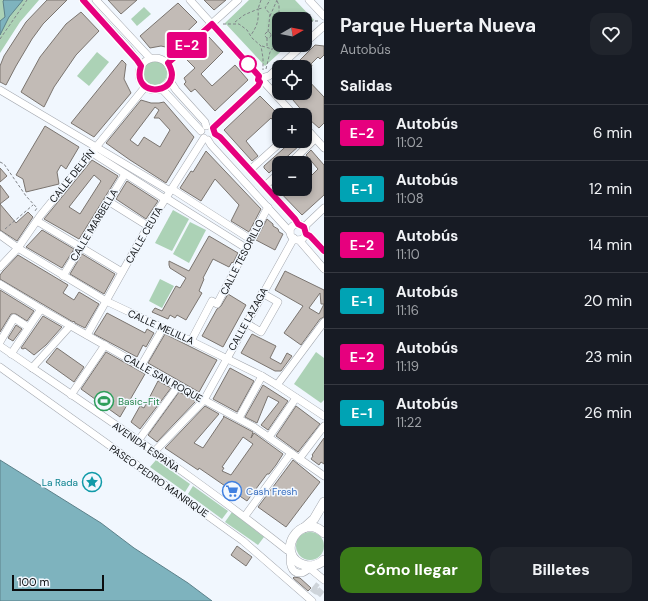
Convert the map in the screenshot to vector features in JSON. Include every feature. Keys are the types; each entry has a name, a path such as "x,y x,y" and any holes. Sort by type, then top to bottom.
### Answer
{"main road":[{"path":"324,502 314,519 298,531 293,536 290,543 291,552 297,562 309,566 324,560"},
{"path":"304,528 312,527 323,533 324,522"}],"street":[{"path":"83,0 128,48 141,66"},
{"path":"96,0 150,58"},
{"path":"190,0 288,108"},
{"path":"168,63 238,0"},
{"path":"309,0 324,16"},
{"name":"CALLE CEUTA","path":"312,37 324,26"},
{"name":"CALLE CEUTA","path":"87,335 148,226 208,133 258,86 262,79 269,76 295,52"},
{"path":"150,58 162,59 168,63 172,72 170,81 162,89 153,90 145,87 139,77 141,66 150,58"},
{"path":"170,81 176,90 205,122 211,145 324,269"},
{"name":"CALLE DELFÍN","path":"0,267 18,248 37,221 93,150 145,87"},
{"path":"162,89 208,133 220,137 324,251"},
{"path":"0,90 93,150 125,174 246,248"},
{"path":"312,135 324,148"},
{"path":"297,156 315,139"},
{"path":"250,170 274,148"},
{"path":"93,150 171,190 252,236"},
{"name":"CALLE MARBELLA","path":"63,276 125,174"},
{"path":"265,186 272,180"},
{"path":"108,201 148,226"},
{"name":"CALLE TESORILLO","path":"191,341 212,301 217,304 268,207"},
{"path":"294,237 292,228 303,228 324,208"},
{"path":"37,221 122,272"},
{"path":"294,237 303,238 303,228"},
{"name":"CALLE MELILLA","path":"2,232 18,248 106,302 227,358 262,376 324,416"},
{"name":"CALLE LAZAGA","path":"154,452 204,400 294,237"},
{"name":"CALLE SAN ROQUE","path":"0,284 141,366 239,418 269,437 324,476"},
{"path":"246,323 261,332 278,302 262,293"},
{"path":"11,354 41,309"},
{"path":"0,342 14,318 28,327"},
{"path":"277,385 324,322"},
{"path":"32,368 70,326"},
{"path":"141,366 162,328"},
{"path":"71,395 105,345"},
{"name":"AVENIDA ESPAÑA","path":"0,346 154,452 244,516 291,552"},
{"name":"PASEO PEDRO MANRIQUE","path":"0,367 243,541 312,601"},
{"path":"239,418 262,376"},
{"path":"138,441 178,386"},
{"path":"269,437 296,398"},
{"path":"299,459 324,426"},
{"path":"244,516 291,453"},
{"path":"309,566 324,580"}],"path":[{"path":"0,40 27,0"},
{"path":"251,36 259,20 258,10 261,0"},
{"path":"234,23 244,15 265,8 270,0"},
{"path":"269,18 277,0"},
{"path":"277,0 279,12"},
{"path":"265,8 270,14 268,32 265,35 267,38 266,47"},
{"path":"312,21 318,21"},
{"path":"212,24 239,24 247,30 261,46 272,48 262,79"},
{"path":"267,38 271,35 270,32 268,32"},
{"path":"261,46 263,58 262,79"},
{"path":"0,162 4,164 26,196 35,206"},
{"path":"2,232 34,204"}],"green space":[{"path":"0,0 39,0 20,22 0,53"},
{"path":"249,0 295,0 306,12 272,12 272,52 280,52 265,66 225,23"},
{"path":"144,7 151,14 137,26 131,19"},
{"path":"97,52 109,62 89,86 77,76"},
{"path":"155,61 160,62 166,68 166,78 160,84 155,85 150,84 144,78 143,73 144,68 150,62"},
{"path":"173,210 189,219 172,251 155,243"},
{"path":"190,222 206,230 189,263 173,254"},
{"path":"160,279 174,286 162,308 149,301"},
{"path":"316,352 324,358 324,400 321,403 294,384"},
{"path":"156,460 190,484 185,492 150,467"},
{"path":"193,486 228,511 222,519 188,494"},
{"path":"232,512 264,537 258,545 225,522"},
{"path":"310,532 320,536 324,546 320,556 310,560 300,556 296,546 300,536"}],"water":[{"path":"4,0 23,0 9,17 0,35 0,21 5,17"},
{"path":"0,460 101,523 134,548 188,583 212,601 0,601"}],"building":[{"path":"47,0 67,0 43,24 32,39 6,85 0,82 0,66 4,56 26,22"},
{"path":"108,0 137,0 121,14"},
{"path":"204,0 226,0 214,10"},
{"path":"178,3 197,22 170,48 161,46 150,48 140,36"},
{"path":"81,12 99,31 76,55 54,87 44,107 21,92 40,57 66,24"},
{"path":"209,37 223,52 201,74 212,86 235,65 248,80 215,111 195,89 191,92 184,84 186,82 184,78 195,68 187,60 189,58 188,57"},
{"path":"315,45 324,46 324,55 320,59 318,57 312,63 312,60 300,60 308,52 312,52 312,48"},
{"path":"122,60 126,64 124,79 131,93 94,137 71,123"},
{"path":"312,84 324,97 324,123 319,128 312,122 312,108 300,108 293,100 312,100"},
{"path":"260,96 272,108 272,119 271,118 246,141 258,156 252,161 224,130"},
{"path":"141,100 151,103 164,102 194,137 166,183 106,143","holes":["155,107 159,110 154,118 159,118 170,130 160,147 144,137 138,146 130,140"]},
{"path":"45,126 79,147 66,169 61,165 57,172 59,184 26,192 23,179 16,175"},
{"path":"284,148 297,148 288,156 275,156"},
{"path":"311,150 324,165 324,195 302,215 284,196 312,196 312,175 318,169 312,162 312,156 306,155"},
{"path":"206,151 261,209 249,232 231,221 239,205 215,179 201,201 180,188 191,171 193,172"},
{"path":"272,159 272,170 269,173 264,166"},
{"path":"92,160 118,176 79,239 44,219","holes":["94,175 101,181 80,214 69,207"]},
{"path":"0,168 7,176 0,182"},
{"path":"127,181 158,201 146,219 116,199"},
{"path":"0,185 9,197 0,204"},
{"path":"0,204 16,223 28,212 33,217 17,241 0,230"},
{"path":"267,219 278,229 279,232 283,234 275,250 256,240"},
{"path":"42,230 74,249 62,268 26,247"},
{"path":"209,236 238,253 233,263 232,262 229,267 213,259 203,278 204,279 199,291 202,293 186,320 177,315 175,318 170,315 168,319 152,312 155,308 162,311 176,286 180,288 186,278 170,268 169,261 189,271"},
{"path":"82,254 115,274 104,294 70,274"},
{"path":"18,255 68,285 63,293 74,300 79,292 99,304 85,328 0,279 0,275 3,271"},
{"path":"285,271 324,290 324,304 324,317 320,319 301,345 284,333 303,306 275,290","holes":["320,293 321,304 324,304 319,314 309,308"]},
{"path":"0,290 34,311 27,321 16,314 11,314 0,332"},
{"path":"228,294 246,305 223,347 202,336 217,309 221,306"},
{"path":"107,313 145,333 147,329 154,333 146,347 143,345 137,357 94,334"},
{"path":"43,316 62,327 46,345 34,355 25,348 21,348"},
{"path":"16,325 22,329 13,341 8,338"},
{"path":"165,334 217,360 199,392 148,363"},
{"path":"252,334 276,346 270,358 281,364 287,353 292,356 281,371 275,371 241,353"},
{"path":"57,348 84,367 74,382 46,362"},
{"path":"106,352 145,374 120,417 81,389"},
{"path":"230,368 254,381 237,412 213,399"},
{"path":"158,381 171,388 140,429 131,422 140,406 144,408"},
{"path":"263,385 288,401 268,430 261,425 279,402 268,396 257,423 245,417"},
{"path":"179,392 196,401 157,442 148,435"},
{"path":"205,406 219,414 194,443 203,448 224,417 223,416 253,432 251,438 254,433 283,454 247,501 199,468 198,470 165,448","holes":["243,437 253,444 231,475 222,471 224,468 222,467"]},
{"path":"296,406 320,424 298,452 276,436"},
{"path":"324,438 324,464 321,462 319,465 311,459 313,456 312,455"},
{"path":"293,460 320,482 286,527 258,507"},
{"path":"237,546 252,557 246,566 231,555"},
{"path":"293,578 300,578 311,588 308,591"}],"tunnel":[{"path":"312,588 316,591 319,589 314,585"},
{"path":"317,590 324,596"}],"bus line":[{"name":"E-2","path":"83,0 128,48 141,66 139,77 142,83 145,87 153,90 162,89 168,84 172,72 168,63 212,24 259,76 258,80 260,82 258,86 218,122 213,128 215,134 220,137 298,224 302,225 306,229 306,234 310,236 324,251"}],"place":[{"name":"Basic-Fit","path":"104,401"},
{"name":"La Rada","path":"92,482"},
{"name":"Cash Fresh","path":"232,491"}]}
